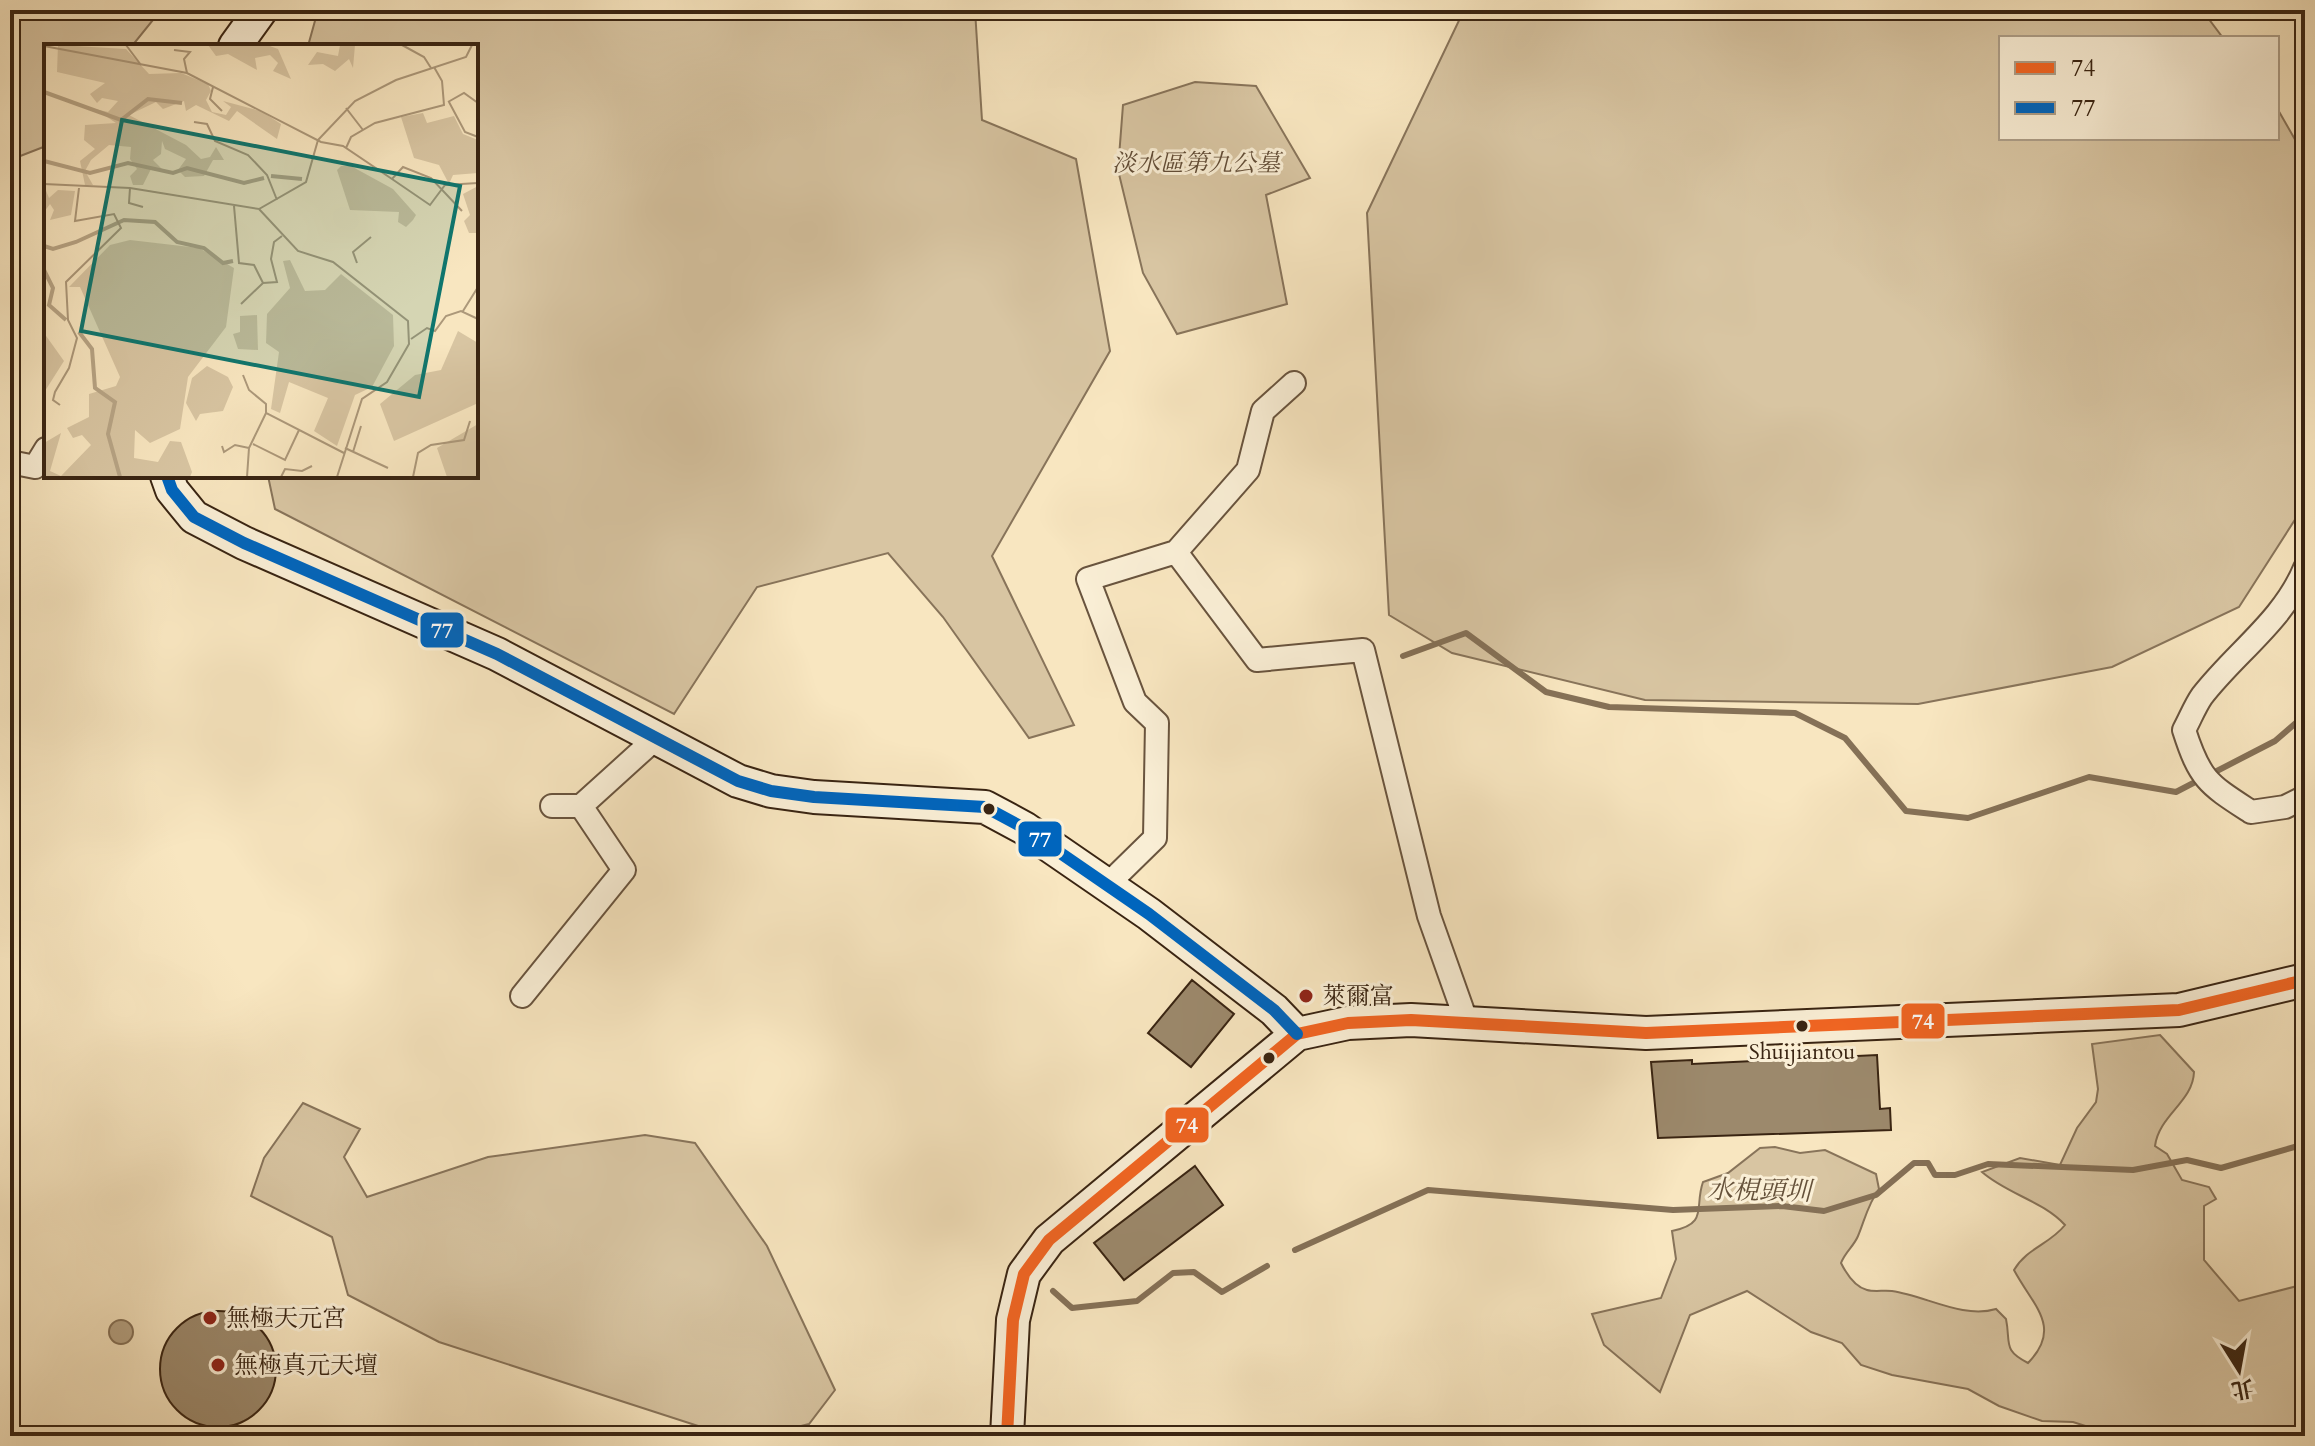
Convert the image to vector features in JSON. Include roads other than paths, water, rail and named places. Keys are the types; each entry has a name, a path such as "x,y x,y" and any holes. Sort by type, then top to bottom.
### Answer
{"main road":[{"path":"236,44 261,10"},
{"path":"168,478 172,490 194,517 244,543 497,654 738,781 771,791 839,799 985,807 1024,828 1107,885 1274,1010 1297,1034"},
{"path":"1007,1436 1013,1320 1024,1274 1049,1240 1297,1034 1348,1023 1467,1023 1646,1033 2179,1010 2305,980"}],"street":[{"path":"1107,885 1155,838 1157,723 1135,702 1088,579 1176,552 1248,470 1263,411 1294,383"},
{"path":"10,462 35,467 44,452"},
{"path":"1176,552 1257,660 1363,650 1429,916 1467,1023"},
{"path":"2305,568 2297,588 2255,642 2201,697 2184,730 2204,777 2251,812 2285,807 2305,797"},
{"path":"552,806 581,806 655,739"},
{"path":"522,996 624,870 581,806"}],"waterway":[{"path":"1403,656 1466,633 1546,692 1609,707 1795,713 1845,738 1906,811 1968,818 2089,777 2176,792 2201,779"},
{"path":"2211,774 2275,741 2305,715"},
{"name":"水梘頭圳","path":"1295,1250 1428,1190 1673,1210 1782,1206 1824,1211 1876,1195 1914,1163 1928,1163 1935,1175 1955,1175 1988,1164 2133,1170 2187,1160 2221,1168 2305,1144"},
{"name":"水梘頭圳","path":"1053,1291 1072,1308 1137,1301 1173,1273 1194,1272 1222,1292 1267,1266"}],"place":[{"name":"萊爾富","path":"1306,996"},
{"name":"Shuijiantou","path":"1802,1026"},
{"name":"無極天元宮","path":"210,1318"},
{"name":"無極真元天壇","path":"218,1365"}],"park label":[{"name":"淡水區第九公墓","path":"1196,163"}]}
